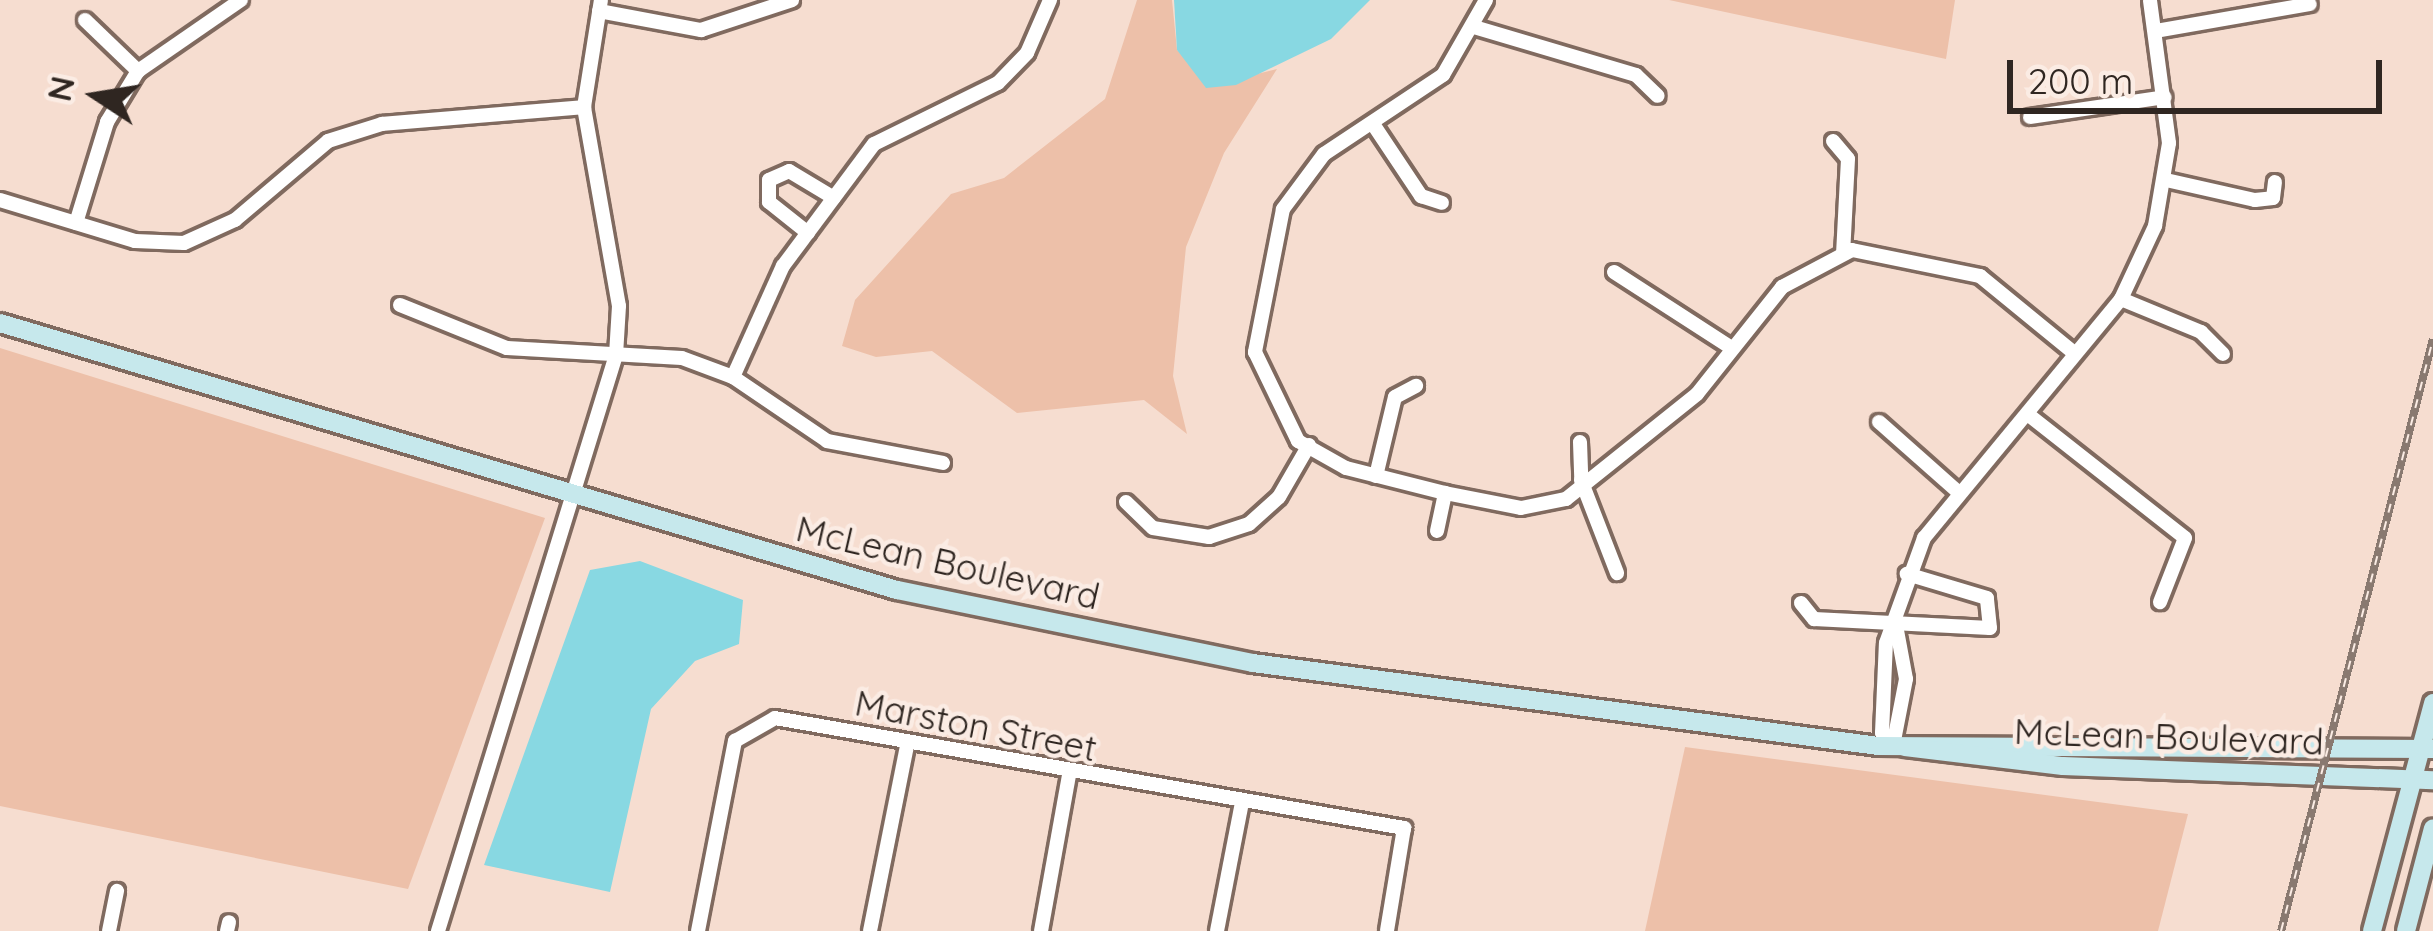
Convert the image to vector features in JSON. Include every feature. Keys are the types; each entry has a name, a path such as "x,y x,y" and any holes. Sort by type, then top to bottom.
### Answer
{"main road":[{"name":"McLean Boulevard","path":"0,323 578,499 897,590 1253,663 1899,747 2427,749"},
{"path":"2372,931 2423,780 2433,704"},
{"name":"McLean Boulevard","path":"1899,747 1927,758 2423,780"},
{"path":"2406,931 2433,828"}],"street":[{"path":"76,223 107,122 138,71 241,0"},
{"path":"438,931 578,499 616,355 619,306 584,107 600,5 701,30 792,0"},
{"path":"733,377 808,232 874,144 998,82 1027,53 1050,0"},
{"path":"1486,0 1443,75 1299,178 1264,288 1259,370 1283,423 1309,445 1376,476 1521,508 1586,489 1697,394 1782,287 1843,253 1920,257 1980,276 2074,353"},
{"path":"1899,747 1906,679 1896,625 1907,574 1958,492 2030,416 2074,353 2121,299 2166,180 2165,97 2150,0"},
{"path":"2156,32 2310,4"},
{"path":"86,20 138,71"},
{"path":"1474,27 1636,75 1658,96"},
{"path":"2030,117 2165,97"},
{"path":"0,200 76,223 184,243 235,220 328,141 382,124 584,107"},
{"path":"1373,124 1421,196 1442,203"},
{"path":"1834,141 1848,159 1843,253"},
{"path":"808,232 769,202 770,180 789,171 834,197"},
{"path":"2166,180 2255,200 2273,199 2275,182"},
{"path":"1614,272 1730,347"},
{"path":"2121,299 2201,332 2223,354"},
{"path":"400,305 507,348 682,358 733,377 827,441 943,463"},
{"path":"1376,476 1395,398 1416,386"},
{"path":"2030,416 2185,538 2160,602"},
{"path":"1879,422 1958,492"},
{"path":"1580,442 1586,489 1617,573"},
{"path":"1126,502 1153,528 1209,537 1280,497 1309,445"},
{"path":"1437,531 1445,493"},
{"path":"1801,603 1814,619 1983,633 1991,624 1981,594 1907,574"},
{"name":"Marston Street","path":"698,931 735,741 751,726 796,719 1069,776 1404,828 1387,931"},
{"path":"870,931 907,745"},
{"path":"1040,931 1069,776"},
{"path":"1217,931 1242,802"},
{"path":"109,931 117,891"}],"shaded area":[{"path":"1137,0 1172,0 1177,50 1213,85 1277,69 1224,153 1186,247 1173,376 1187,434 1144,400 1017,413 932,351 876,357 842,346 855,300 951,194 1004,178 1105,99"},
{"path":"1669,0 1955,0 1946,59"},
{"path":"0,348 545,518 408,889 0,806"},
{"path":"1685,747 2188,814 2158,931 1645,931"}],"water":[{"path":"1174,0 1370,0 1331,39 1236,85 1206,88 1177,50"},
{"path":"640,561 743,600 739,644 695,661 651,709 610,892 484,865 590,570"}],"railway":[{"path":"2281,931 2433,339"}]}
